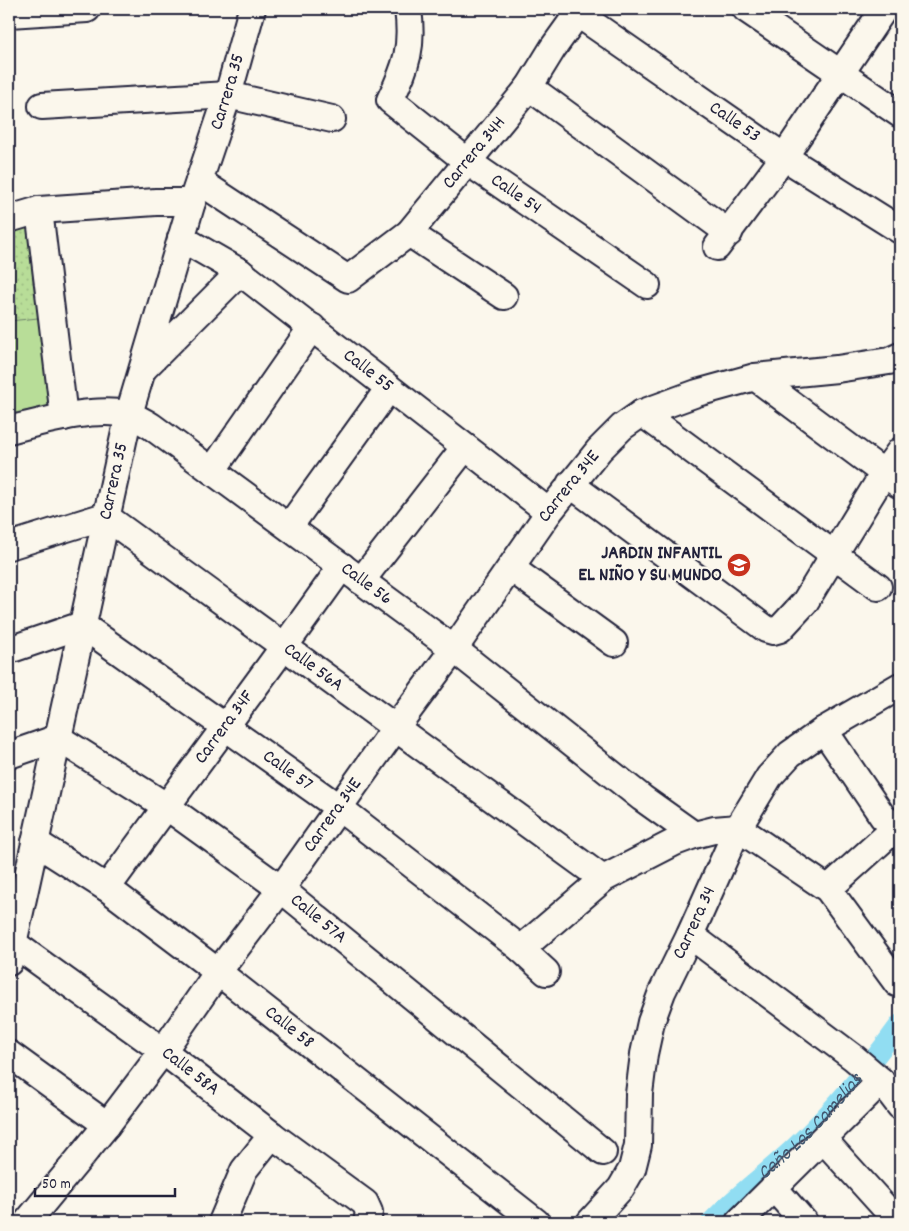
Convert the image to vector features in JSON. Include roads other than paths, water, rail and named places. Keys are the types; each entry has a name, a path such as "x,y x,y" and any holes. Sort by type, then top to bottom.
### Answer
{"street":[{"path":"9,14 87,9"},
{"name":"Carrera 35","path":"11,953 24,861 58,738 129,414 195,191 228,95 252,9"},
{"name":"Calle 54","path":"408,9 411,30 409,54 390,100 468,162 646,285"},
{"path":"746,9 900,114"},
{"path":"529,87 723,240 784,157 884,9"},
{"name":"Carrera 34H","path":"195,191 348,279 409,233 529,87 577,10"},
{"name":"Calle 53","path":"577,10 784,157 900,230"},
{"path":"42,106 228,95 332,119"},
{"path":"9,219 39,210 156,202 195,191"},
{"path":"39,210 64,417"},
{"path":"409,233 504,296"},
{"name":"Calle 55","path":"181,238 240,272 549,512"},
{"path":"143,370 240,272"},
{"path":"212,471 312,328"},
{"name":"Carrera 34E","path":"27,1222 107,1126 163,1051 218,972 454,649 549,512 599,450 622,427 642,413 755,377 837,369 889,361 900,356"},
{"path":"755,377 892,479"},
{"path":"289,527 389,388"},
{"name":"Calle 56","path":"9,430 64,417 101,412 129,414 152,426 454,649 642,798 694,835"},
{"path":"642,413 878,587"},
{"name":"Carrera 34F","path":"107,888 224,727 286,646 465,447"},
{"path":"570,484 766,629 773,631 780,630 805,602 834,553 892,479 900,450"},
{"path":"9,546 106,516"},
{"name":"Calle 56A","path":"106,516 603,880"},
{"path":"511,568 614,643"},
{"path":"9,650 82,625"},
{"name":"Calle 57","path":"82,625 338,808 521,949 546,972"},
{"name":"Carrera 34","path":"590,1222 621,1188 632,1169 638,1145 638,1094 651,1022 662,992 738,828 769,777 790,754 824,730 900,686"},
{"path":"824,730 883,817 899,826 828,889"},
{"path":"9,755 58,738"},
{"name":"Calle 57A","path":"58,738 166,806 280,889 603,1152"},
{"path":"521,949 603,880 675,842 714,830 738,828 828,889 897,983"},
{"name":"Calle 58","path":"24,861 107,888 218,972 536,1222"},
{"path":"690,935 869,1071 900,1106"},
{"name":"Calle 58A","path":"11,953 163,1051 272,1135 366,1213"},
{"path":"9,1054 107,1126"},
{"path":"739,1222 823,1139 869,1071"},
{"path":"222,1222 244,1170 272,1135"},
{"path":"823,1139 898,1222"},
{"path":"774,1188 804,1222"}],"waterway":[{"name":"Caño Las Camelias","path":"711,1222 731,1202 786,1156 810,1132 864,1072 900,1024"}],"place":[{"name":"JARDIN INFANTIL EL NIÑO Y SU MUNDO","path":"739,565"}]}
